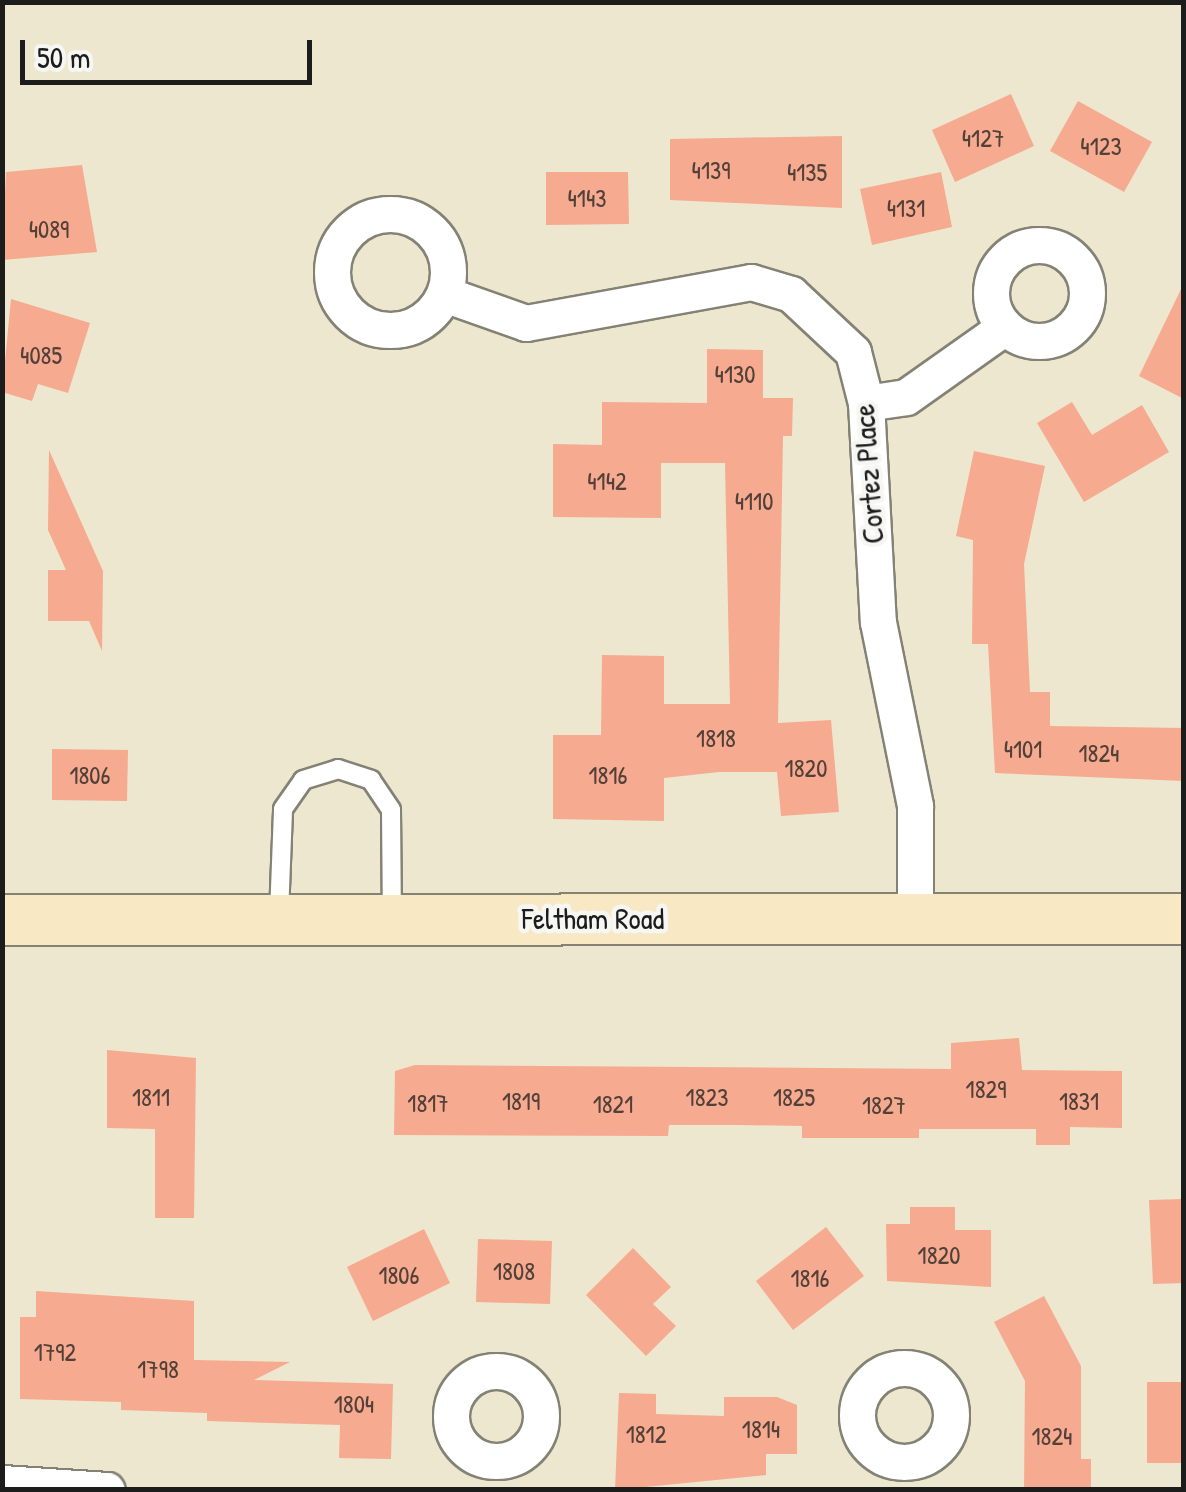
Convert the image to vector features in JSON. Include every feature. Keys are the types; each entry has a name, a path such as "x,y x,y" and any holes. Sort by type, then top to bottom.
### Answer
{"street":[{"name":"Cortez Place","path":"444,294 496,318 541,322 751,282 826,319 853,352 866,403 878,622 915,806 915,918"},
{"path":"866,403 906,397 1005,328"},
{"name":"Feltham Road","path":"2,920 1184,919"},
{"path":"2,1484 106,1490"}],"lane":[{"path":"279,919 282,809 303,780 338,769 371,780 391,810 392,918"}],"building":[{"path":"1011,94 1034,146 955,182 932,130"},
{"path":"1078,101 1152,142 1124,192 1050,151"},
{"path":"842,136 842,208 670,200 670,139"},
{"path":"82,165 97,252 2,260 6,172"},
{"path":"546,172 628,172 629,224 546,225"},
{"path":"941,172 952,227 872,245 860,189"},
{"path":"1184,283 1184,399 1139,376"},
{"path":"11,299 90,323 68,393 38,384 32,401 2,392"},
{"path":"707,349 763,350 763,398 793,398 792,436 783,436 778,723 831,720 839,812 781,816 777,772 719,772 664,778 664,821 553,819 553,735 601,735 602,655 664,656 664,704 730,704 725,463 661,463 661,518 553,517 553,444 602,445 602,402 707,403"},
{"path":"1072,402 1092,435 1142,405 1169,452 1084,502 1037,423"},
{"path":"49,450 103,571 102,651 89,621 48,621 48,570 66,570 48,530"},
{"path":"974,451 1045,466 1024,564 1030,692 1050,692 1050,726 1184,728 1184,781 995,773 988,644 972,644 973,540 956,536"},
{"path":"52,749 128,750 127,801 52,800"},
{"path":"1019,1038 1022,1070 1122,1071 1122,1128 1070,1127 1070,1145 1036,1145 1036,1129 919,1129 919,1138 802,1138 802,1126 740,1125 669,1125 668,1136 394,1135 395,1071 415,1065 951,1069 951,1043"},
{"path":"107,1050 196,1058 194,1218 155,1218 155,1129 107,1128"},
{"path":"1184,1199 1184,1283 1153,1284 1149,1200"},
{"path":"910,1207 955,1207 955,1230 991,1230 991,1287 887,1281 886,1224 910,1224"},
{"path":"826,1227 864,1276 793,1330 756,1281"},
{"path":"424,1229 450,1283 373,1321 347,1267"},
{"path":"478,1239 552,1241 550,1304 476,1302"},
{"path":"633,1248 671,1287 653,1304 676,1326 646,1356 586,1295"},
{"path":"36,1291 194,1301 194,1360 290,1362 254,1380 393,1384 391,1459 339,1458 340,1425 207,1421 207,1413 121,1410 121,1402 20,1399 20,1317 36,1317"},
{"path":"1044,1296 1081,1366 1081,1459 1091,1459 1091,1490 1024,1490 1025,1381 994,1322"},
{"path":"1147,1382 1184,1382 1184,1463 1147,1463"},
{"path":"619,1393 656,1394 656,1414 724,1416 724,1397 777,1397 797,1405 797,1454 766,1454 766,1475 615,1490"}]}
